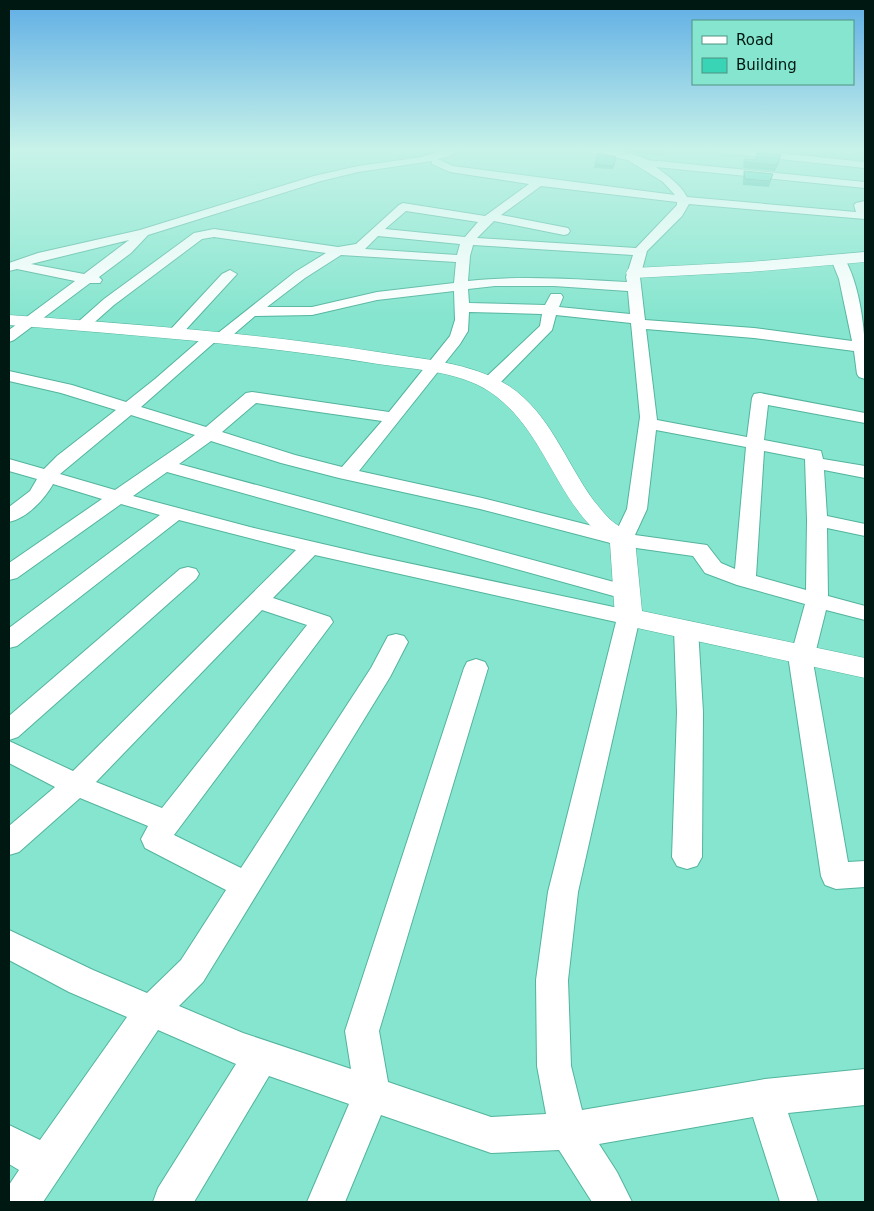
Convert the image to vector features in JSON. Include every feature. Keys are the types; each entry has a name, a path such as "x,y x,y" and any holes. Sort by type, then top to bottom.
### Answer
{"main road":[{"path":"634,280 865,257"},
{"path":"9,320 285,344 432,367 490,383 524,409 546,440 576,492 597,521 622,540 628,605 686,629 865,668"}],"street":[{"path":"13,266 44,256 143,233 230,206"},
{"path":"346,474 369,451 432,367 452,345 460,331 461,285 468,241 491,218 508,206"},
{"path":"622,540 637,509 648,423 634,280 640,252 654,235 678,214 683,206"},
{"path":"742,206 863,216 862,206"},
{"path":"9,516 37,495 49,475 64,460 218,337 300,275 346,248 358,248 403,207 491,218 564,231"},
{"path":"375,232 468,241 640,252"},
{"path":"9,337 126,250 143,233"},
{"path":"83,326 130,286 198,236 214,233 339,252 464,259"},
{"path":"838,259 846,280 863,347 865,374"},
{"path":"13,266 130,286"},
{"path":"175,333 230,274"},
{"path":"251,312 312,311 377,296 495,282 634,280"},
{"path":"490,383 547,327 550,310 556,299 554,282"},
{"path":"462,307 550,310 863,347"},
{"path":"9,376 66,389 288,459 346,474 482,504 622,540 700,550 713,568 745,580 865,613"},
{"path":"9,573 209,434 252,397 394,418"},
{"path":"745,580 760,398 865,418"},
{"path":"648,423 814,456 817,520 817,599 801,662 836,876 865,874"},
{"path":"814,464 831,465 865,472"},
{"path":"9,465 49,475 174,514 310,548 628,605"},
{"path":"163,465 628,605"},
{"path":"9,640 174,514"},
{"path":"817,520 865,530"},
{"path":"9,842 76,785 310,548"},
{"path":"9,730 188,574"},
{"path":"246,885 155,839 322,622 258,601"},
{"path":"612,1202 604,1185 568,1131 554,1066 552,980 563,892 628,605"},
{"path":"686,629 690,712 686,857"},
{"path":"20,1202 152,1011 192,971 381,672 396,642"},
{"path":"326,1202 372,1094 362,1031 476,668"},
{"path":"9,751 76,785 167,822"},
{"path":"9,944 81,981 260,1056 491,1135 568,1131 764,1096 865,1087"},
{"path":"172,1202 260,1056"},
{"path":"764,1096 799,1202"},
{"path":"9,1143 46,1165"}]}
